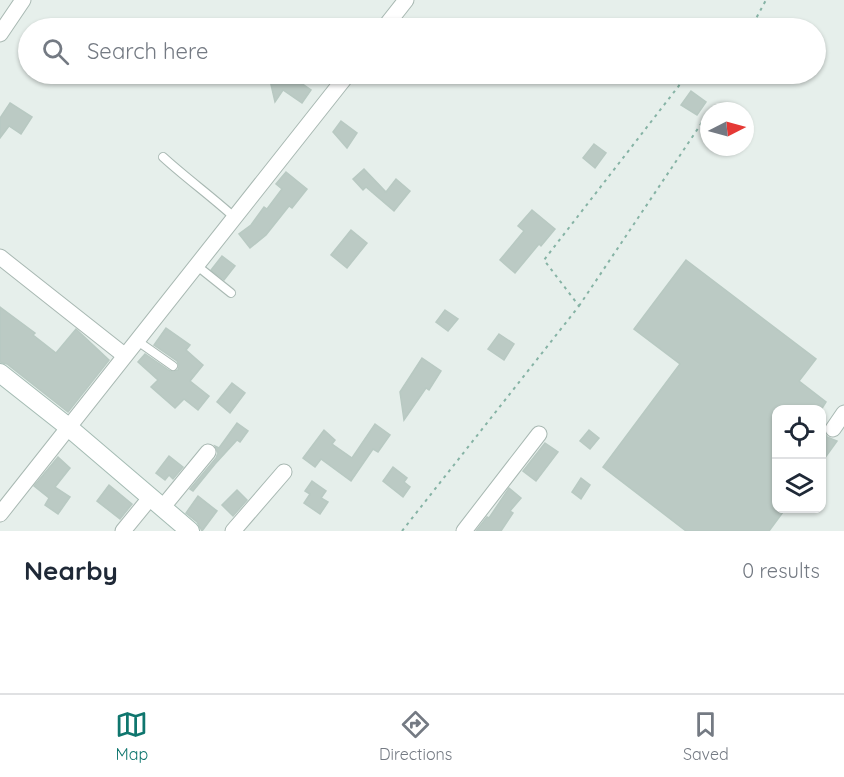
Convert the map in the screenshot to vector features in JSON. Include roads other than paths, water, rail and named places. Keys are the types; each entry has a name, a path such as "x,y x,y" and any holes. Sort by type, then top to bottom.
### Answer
{"street":[{"path":"0,33 23,0"},
{"path":"392,18 406,0"},
{"path":"0,514 67,426 340,84"},
{"path":"0,257 124,356"},
{"path":"0,373 67,426 190,531"},
{"path":"832,429 844,413"},
{"path":"464,531 539,434"},
{"path":"123,531 156,503 208,452"},
{"path":"233,531 284,472"}],"lane":[{"path":"163,157 234,217"},
{"path":"196,265 231,293"},
{"path":"136,340 173,366"}]}
